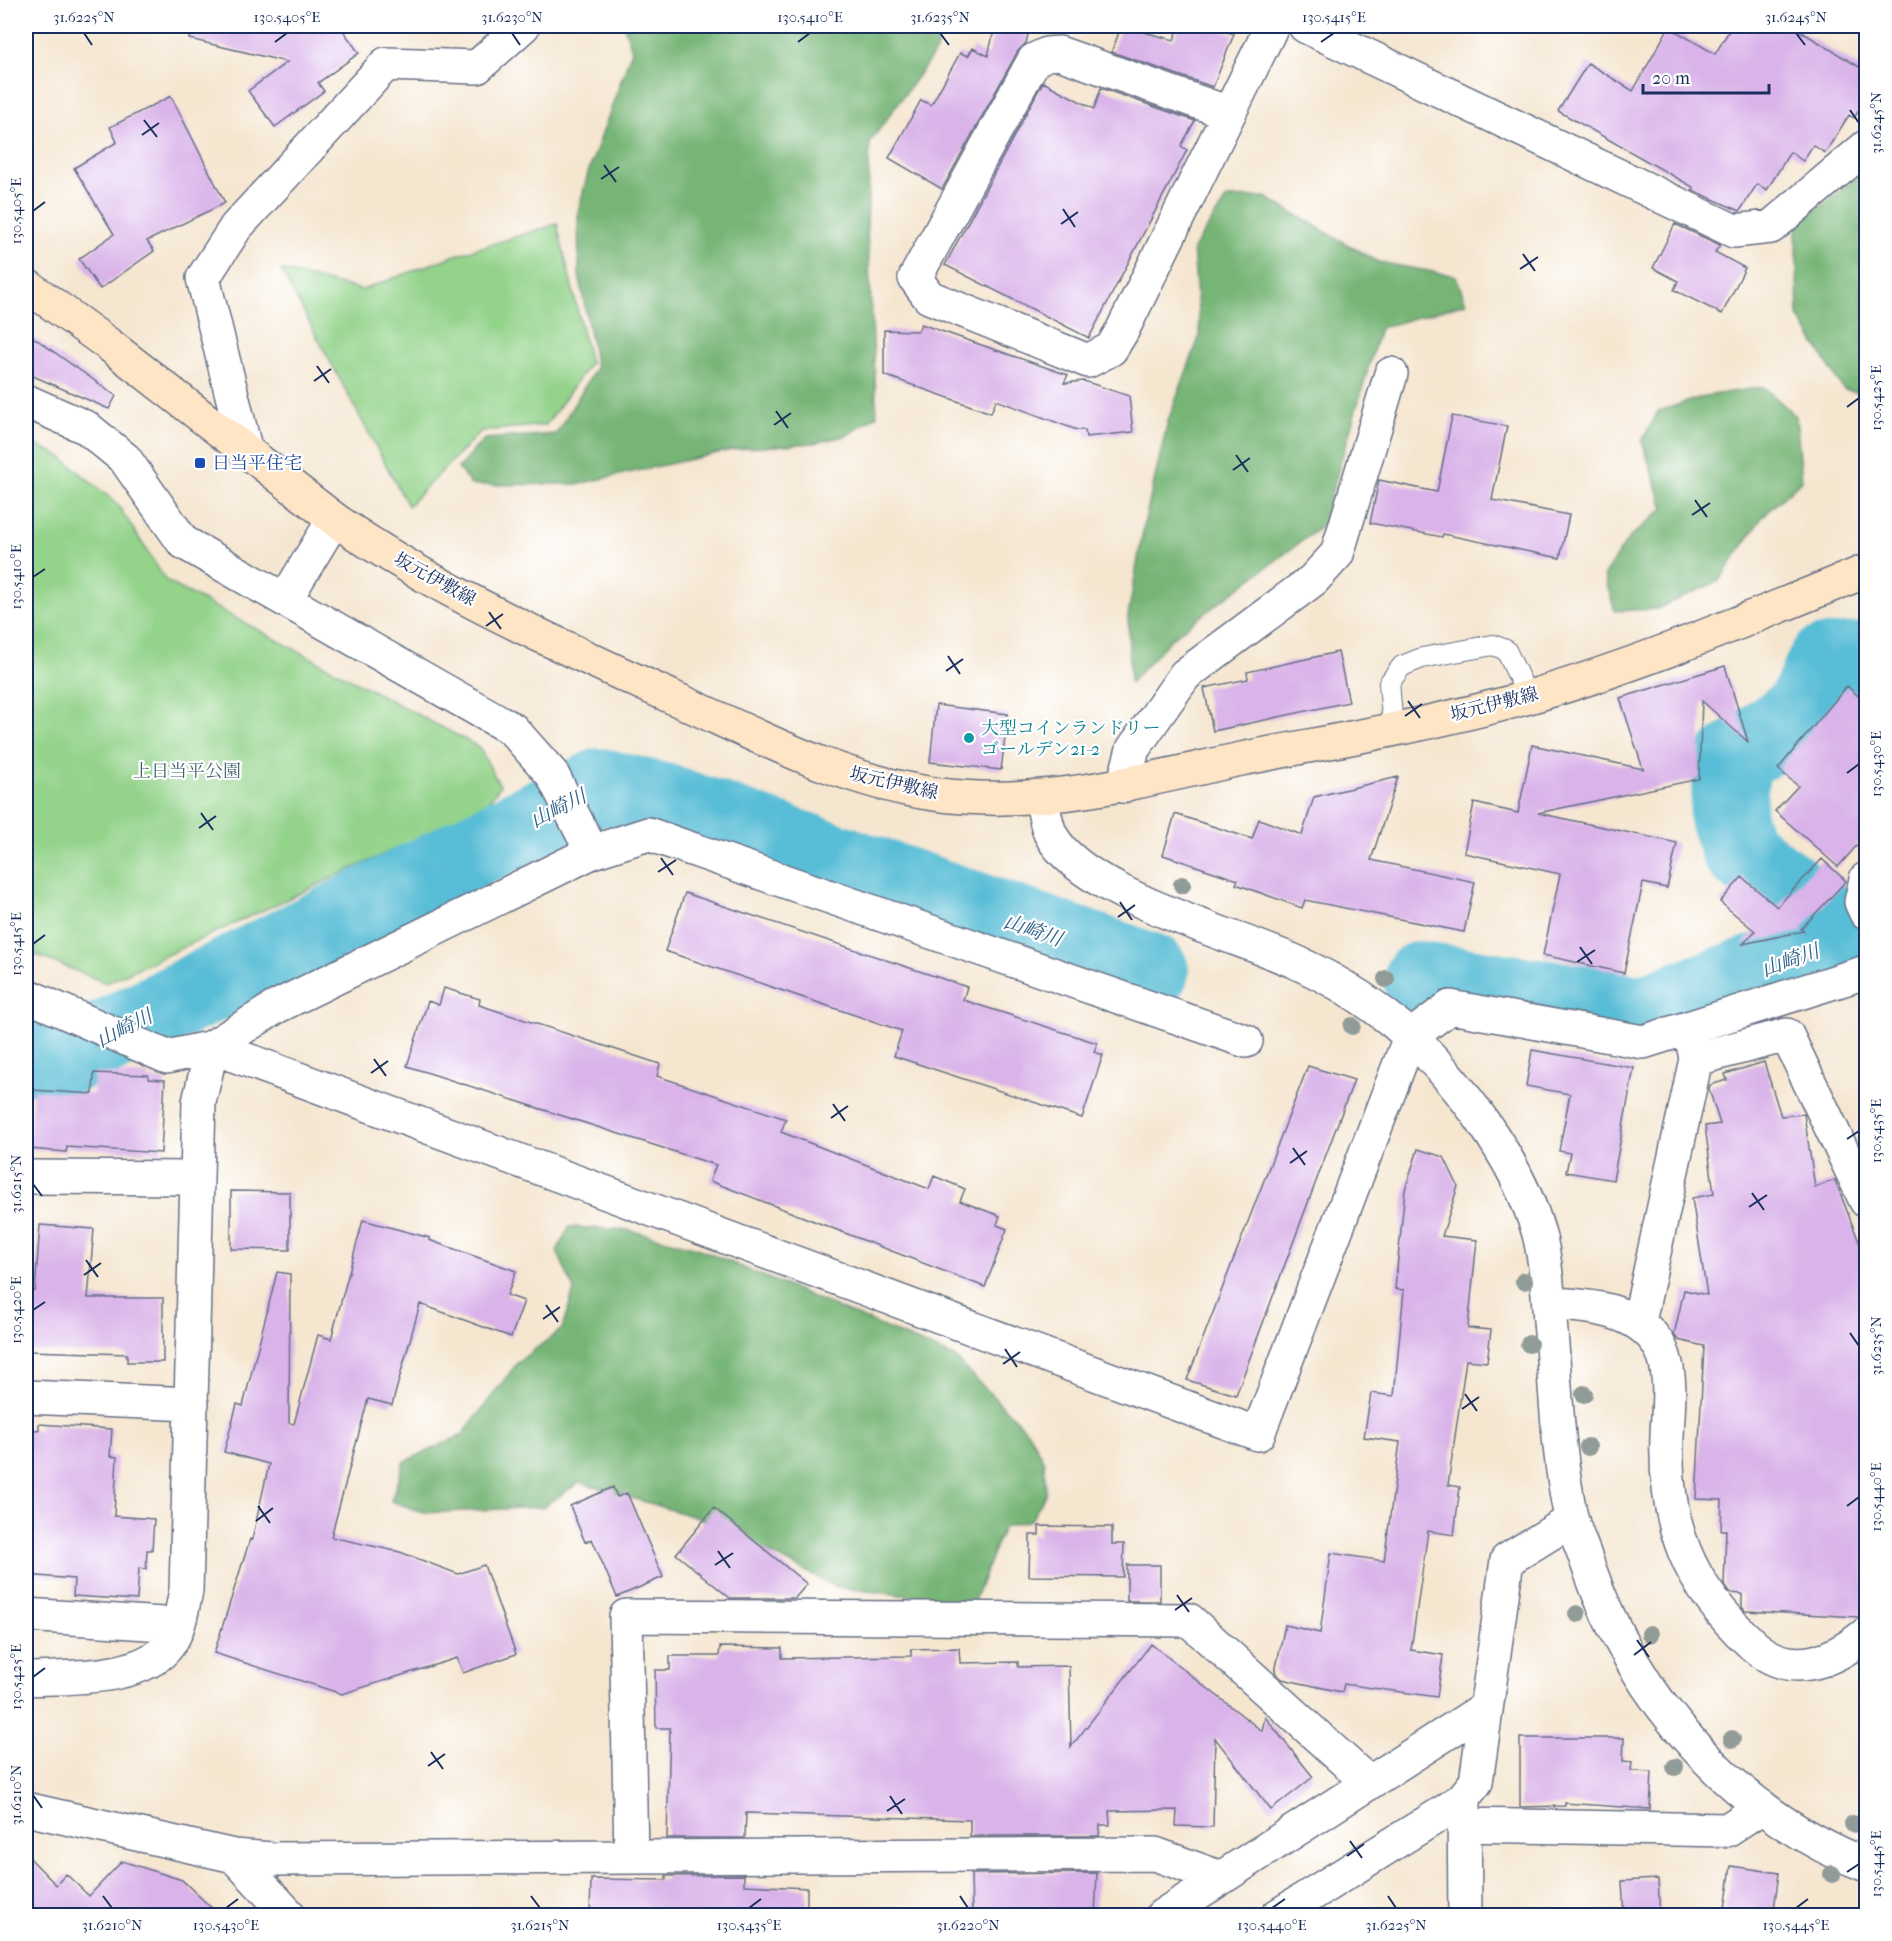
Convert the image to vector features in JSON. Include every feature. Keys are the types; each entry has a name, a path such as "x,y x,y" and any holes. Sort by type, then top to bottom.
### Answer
{"main road":[{"name":"坂元伊敷線","path":"26,285 108,344 334,519 371,543 543,638 796,754 863,778 935,794 1041,798 1123,786 1528,697 1681,647 1866,571"}],"street":[{"path":"246,452 203,278 236,227 386,64 477,67 523,26"},
{"path":"1229,113 1059,53 1047,54 1034,60 915,278 930,297 1088,361 1111,349 1122,331 1272,26"},
{"path":"1305,26 1734,231 1771,227 1866,147"},
{"path":"1123,786 1133,749 1185,675 1312,580 1337,554 1391,374"},
{"path":"26,401 87,428 125,459 183,542 512,729 552,774 592,852"},
{"path":"285,600 334,519"},
{"path":"1041,798 1051,835 1078,866 1107,886 1298,963 1341,985 1382,1012 1455,1085 1495,1142 1521,1188 1539,1234 1549,1304 1563,1465 1572,1520 1600,1602 1619,1643 1676,1727 1737,1788 1786,1826 1866,1865"},
{"path":"26,995 77,1020 167,1057 212,1047 276,1006 592,852 648,834 1246,1041"},
{"path":"1866,879 1861,902 1866,913"},
{"path":"1693,1044 1866,972"},
{"path":"212,1047 1258,1434 1410,1038 1450,1006 1643,1042 1693,1044 1787,1035 1866,1201"},
{"path":"1640,1322 1693,1044"},
{"path":"26,1679 105,1674 133,1667 157,1658 170,1643 178,1625 186,1591 199,1102 212,1047"},
{"path":"26,1177 197,1178"},
{"path":"1549,1304 1585,1305 1640,1322 1661,1349 1669,1384 1666,1465 1673,1521 1698,1583 1731,1625 1766,1657 1809,1666 1845,1651 1866,1634"},
{"path":"26,1397 192,1404"},
{"path":"1465,1916 1464,1811 1476,1782 1484,1709 1507,1560 1572,1520"},
{"path":"26,1615 178,1625"},
{"path":"631,1855 626,1616 1189,1620 1369,1783"},
{"path":"1162,1916 1484,1709"},
{"path":"1277,1916 1447,1810 1727,1830 1762,1807"},
{"path":"26,1809 234,1856 272,1859 631,1855 1155,1854 1221,1878"},
{"path":"234,1856 290,1916"}],"lane":[{"path":"1393,728 1389,683 1402,666 1422,658 1493,645 1506,650 1528,697"}],"green space":[{"path":"624,26 942,26 936,51 870,142 867,228 877,415 846,436 813,443 737,449 578,484 471,485 458,468 484,439 556,434 596,368 579,274 578,212 588,173 632,50"},
{"path":"1866,169 1866,394 1843,389 1798,316 1796,227"},
{"path":"1265,197 1378,262 1456,276 1466,303 1380,328 1322,526 1173,637 1130,683 1128,616 1144,525 1168,421 1200,335 1193,249 1227,198"},
{"path":"557,224 590,363 546,425 481,431 408,506 281,270 362,290 453,256"},
{"path":"1764,387 1796,416 1802,480 1763,516 1719,581 1657,609 1615,611 1604,575 1628,539 1664,508 1642,441 1658,411 1705,396"},
{"name":"上日当平公園","path":"26,440 60,456 118,505 166,581 479,747 500,786 484,808 106,983 26,951"},
{"path":"569,1227 629,1230 697,1248 954,1357 1029,1433 1044,1462 1046,1493 1031,1520 1003,1527 973,1604 836,1587 708,1521 580,1482 542,1507 425,1513 391,1501 404,1462 462,1435 518,1362 562,1329 574,1290 557,1251"}],"building":[{"path":"191,26 340,26 359,53 318,83 324,91 275,127 248,91 287,62 189,39"},
{"path":"995,26 1030,26 1026,43 1018,51 942,189 889,158 921,100 931,105 960,53 968,56 973,48 988,56"},
{"path":"1121,26 1174,40 1179,26 1209,26 1234,34 1213,87 1112,52"},
{"path":"1732,26 1792,26 1866,71 1866,99 1854,118 1849,115 1825,153 1813,145 1803,161 1790,152 1767,190 1757,184 1740,211 1692,190 1693,187 1558,111 1588,63 1633,91 1669,27 1715,54"},
{"path":"1043,82 1094,109 1101,88 1195,121 1181,146 1187,150 1089,338 945,265"},
{"path":"171,96 225,203 147,241 154,251 100,289 79,259 114,234 74,168 117,142 110,127"},
{"path":"1675,224 1720,245 1715,252 1745,268 1722,314 1674,290 1678,281 1653,268"},
{"path":"921,324 1068,375 1064,383 1084,381 1129,396 1133,432 1086,437 1085,430 1077,430 996,400 991,413 884,375 884,330 918,331"},
{"path":"26,332 116,396 109,409 26,373"},
{"path":"1452,416 1507,426 1492,500 1569,515 1560,558 1443,534 1442,537 1370,523 1379,480 1437,492"},
{"path":"1338,652 1349,702 1213,731 1204,688 1248,679 1247,672"},
{"path":"1725,666 1748,742 1702,701 1699,779 1538,813 1677,843 1667,888 1643,883 1624,973 1543,955 1560,874 1464,853 1474,803 1518,813 1532,745 1643,769 1620,698"},
{"path":"1847,686 1866,703 1866,835 1838,867 1775,811 1798,786 1778,769"},
{"name":"大型コインランドリー ゴールデン21-2","path":"936,705 1008,714 1001,770 930,762"},
{"path":"1398,777 1371,860 1475,882 1464,932 1305,900 1302,908 1236,884 1238,880 1163,855 1175,814 1252,839 1259,819 1302,835 1314,797"},
{"path":"1822,859 1846,881 1801,929 1804,931 1743,944 1755,931 1720,902 1742,877 1777,907"},
{"path":"685,893 967,987 963,1000 1097,1043 1094,1052 1103,1055 1082,1118 894,1056 902,1031 665,951"},
{"path":"444,988 480,999 479,1005 660,1064 657,1076 786,1119 781,1132 929,1189 934,1176 965,1189 960,1201 1000,1216 997,1225 1007,1229 985,1287 710,1181 716,1165 407,1066 428,1001 439,1005"},
{"path":"1532,1050 1634,1068 1613,1180 1566,1172 1570,1153 1559,1151 1570,1094 1526,1086"},
{"path":"1764,1062 1781,1116 1804,1114 1815,1187 1835,1180 1866,1260 1866,1523 1863,1616 1859,1617 1745,1611 1742,1607 1742,1594 1730,1593 1724,1584 1726,1530 1721,1530 1722,1500 1696,1499 1704,1346 1678,1340 1674,1335 1684,1290 1707,1295 1692,1198 1714,1194 1705,1126 1720,1124 1709,1089 1710,1085 1727,1080 1725,1074"},
{"path":"1308,1066 1354,1080 1236,1395 1187,1380"},
{"path":"94,1073 148,1075 148,1079 165,1080 161,1153 67,1147 66,1152 29,1149 33,1090 93,1094"},
{"path":"1418,1149 1444,1157 1458,1186 1442,1236 1477,1240 1468,1328 1491,1330 1487,1362 1466,1360 1448,1485 1460,1487 1454,1535 1428,1531 1411,1650 1443,1655 1437,1697 1344,1684 1342,1692 1282,1679 1275,1672 1285,1625 1320,1633 1331,1553 1384,1561 1400,1442 1364,1437 1371,1393 1394,1396 1404,1290 1395,1289 1405,1190"},
{"path":"231,1191 290,1192 290,1250 231,1249"},
{"path":"363,1220 430,1238 429,1240 516,1271 507,1295 524,1301 511,1337 420,1304 392,1405 368,1399 331,1537 400,1552 458,1574 484,1565 516,1654 463,1673 457,1658 342,1694 214,1653 250,1539 252,1540 269,1464 224,1452 237,1404 243,1406 277,1272 290,1274 289,1423 294,1424 318,1335 331,1339"},
{"path":"40,1225 94,1229 88,1298 163,1298 163,1362 127,1362 127,1354 28,1351 29,1291 35,1291"},
{"path":"39,1424 112,1429 110,1456 117,1457 114,1516 154,1519 152,1550 147,1550 146,1569 139,1568 137,1600 73,1596 74,1579 26,1575 26,1429 39,1430"},
{"path":"613,1487 617,1497 627,1493 663,1577 617,1597 592,1539 585,1542 570,1506"},
{"path":"714,1508 807,1584 795,1598 730,1598 676,1554"},
{"path":"1039,1526 1112,1527 1112,1544 1124,1544 1123,1577 1029,1576 1030,1535 1039,1535"},
{"path":"1127,1565 1160,1565 1160,1601 1127,1601"},
{"path":"1151,1644 1262,1731 1265,1717 1313,1777 1271,1810 1215,1738 1213,1827 1176,1826 1177,1810 1109,1811 1110,1825 1100,1825 1099,1836 970,1836 970,1820 746,1813 745,1838 667,1838 670,1728 656,1728 655,1670 670,1670 670,1656 719,1656 720,1647 782,1648 782,1658 911,1656 911,1649 959,1648 960,1663 1018,1662 1018,1667 1069,1666 1071,1747"},
{"path":"1520,1738 1624,1738 1623,1761 1632,1762 1631,1771 1652,1772 1650,1809 1565,1803 1565,1806 1520,1807"},
{"path":"26,1854 56,1885 66,1874 89,1896 122,1861 182,1880 220,1916 27,1916 32,1910 26,1904"},
{"path":"1731,1866 1779,1873 1773,1916 1724,1916"},
{"path":"1097,1873 1095,1916 972,1916 971,1874"},
{"path":"744,1875 744,1885 807,1888 807,1916 590,1916 591,1879 666,1880 666,1876"},
{"path":"1658,1879 1660,1916 1624,1916 1622,1881"}],"waterway":[{"name":"山崎川","path":"1421,979 1613,1007 1636,1015 1833,945 1820,914 1739,851 1727,818 1733,761 1803,710 1825,663 1866,659"},
{"name":"山崎川","path":"26,1054 58,1062 601,786 667,802 1151,971"}],"place":[{"name":"日当平住宅","path":"200,463"},
{"name":"大型コインランドリー ゴールデン21-2","path":"969,738"}]}
